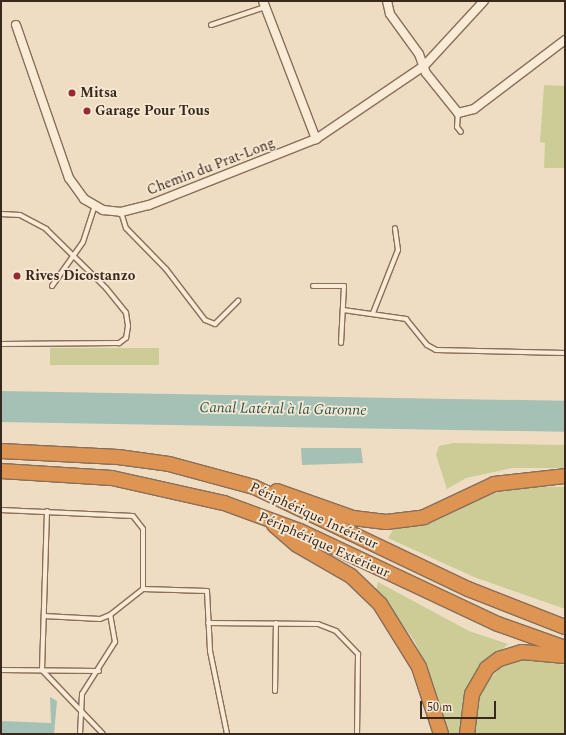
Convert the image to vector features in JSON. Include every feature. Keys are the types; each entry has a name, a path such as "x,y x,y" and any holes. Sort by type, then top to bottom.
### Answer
{"highway":[{"name":"Périphérique Intérieur","path":"1,451 118,457 169,464 254,487 468,589 565,626"},
{"name":"Périphérique Extérieur","path":"1,471 112,478 224,503 307,534 468,612 565,648"},
{"path":"254,487 296,495 353,518 386,522 424,517 494,484 565,476"},
{"path":"265,518 297,545 351,576 380,604 419,667 441,734"},
{"path":"467,734 472,694 488,668 499,659 522,652 565,656"}],"street":[{"path":"387,1 390,14 424,66 458,113 474,110 565,40"},
{"name":"Chemin du Prat-Long","path":"16,25 70,178 84,199 95,205 121,212 149,206 316,139 424,66 484,1"},
{"path":"264,4 316,139"}],"lane":[{"path":"211,25 264,4"},
{"path":"458,113 457,128 461,132"},
{"path":"52,286 83,242 95,205"},
{"path":"121,212 126,228 166,269 204,320 215,324 238,301"},
{"path":"1,214 20,215 46,229 72,257 106,288 126,313 126,338 119,343 1,344"},
{"path":"373,313 398,250 395,228"},
{"path":"313,286 344,286 341,344"},
{"path":"343,310 373,313 406,319 427,345 436,350 565,353"},
{"path":"1,510 133,516 143,529 143,589"},
{"path":"47,511 42,670 103,734"},
{"path":"44,616 100,619 110,615 143,589 207,592 210,651 227,734"},
{"path":"80,734 82,694 99,671 115,642 110,615"},
{"path":"208,623 318,624 336,631 358,654 357,734"},
{"path":"274,690 276,623"},
{"path":"1,670 99,671"}],"green space":[{"path":"544,85 565,86 565,168 544,168 545,143 540,142"},
{"path":"50,348 159,348 159,365 50,365"},
{"path":"453,443 565,445 565,468 512,468 466,478 447,489 436,455 439,446"},
{"path":"516,486 565,487 565,609 474,577 388,538 395,527"},
{"path":"378,582 469,631 508,644 496,655 462,734 449,734 428,670 414,640 376,590"},
{"path":"520,658 565,665 565,734 474,734 478,698 484,685 502,666"}],"water":[{"name":"Canal Latéral à la Garonne","path":"1,391 565,401 564,432 1,422"},
{"path":"301,448 361,448 363,463 302,465"},
{"path":"50,697 57,701 54,734 1,734 1,721 51,723"}],"place":[{"name":"Mitsa","path":"72,93"},
{"name":"Garage Pour Tous","path":"87,111"},
{"name":"Rives Dicostanzo","path":"17,276"}]}
